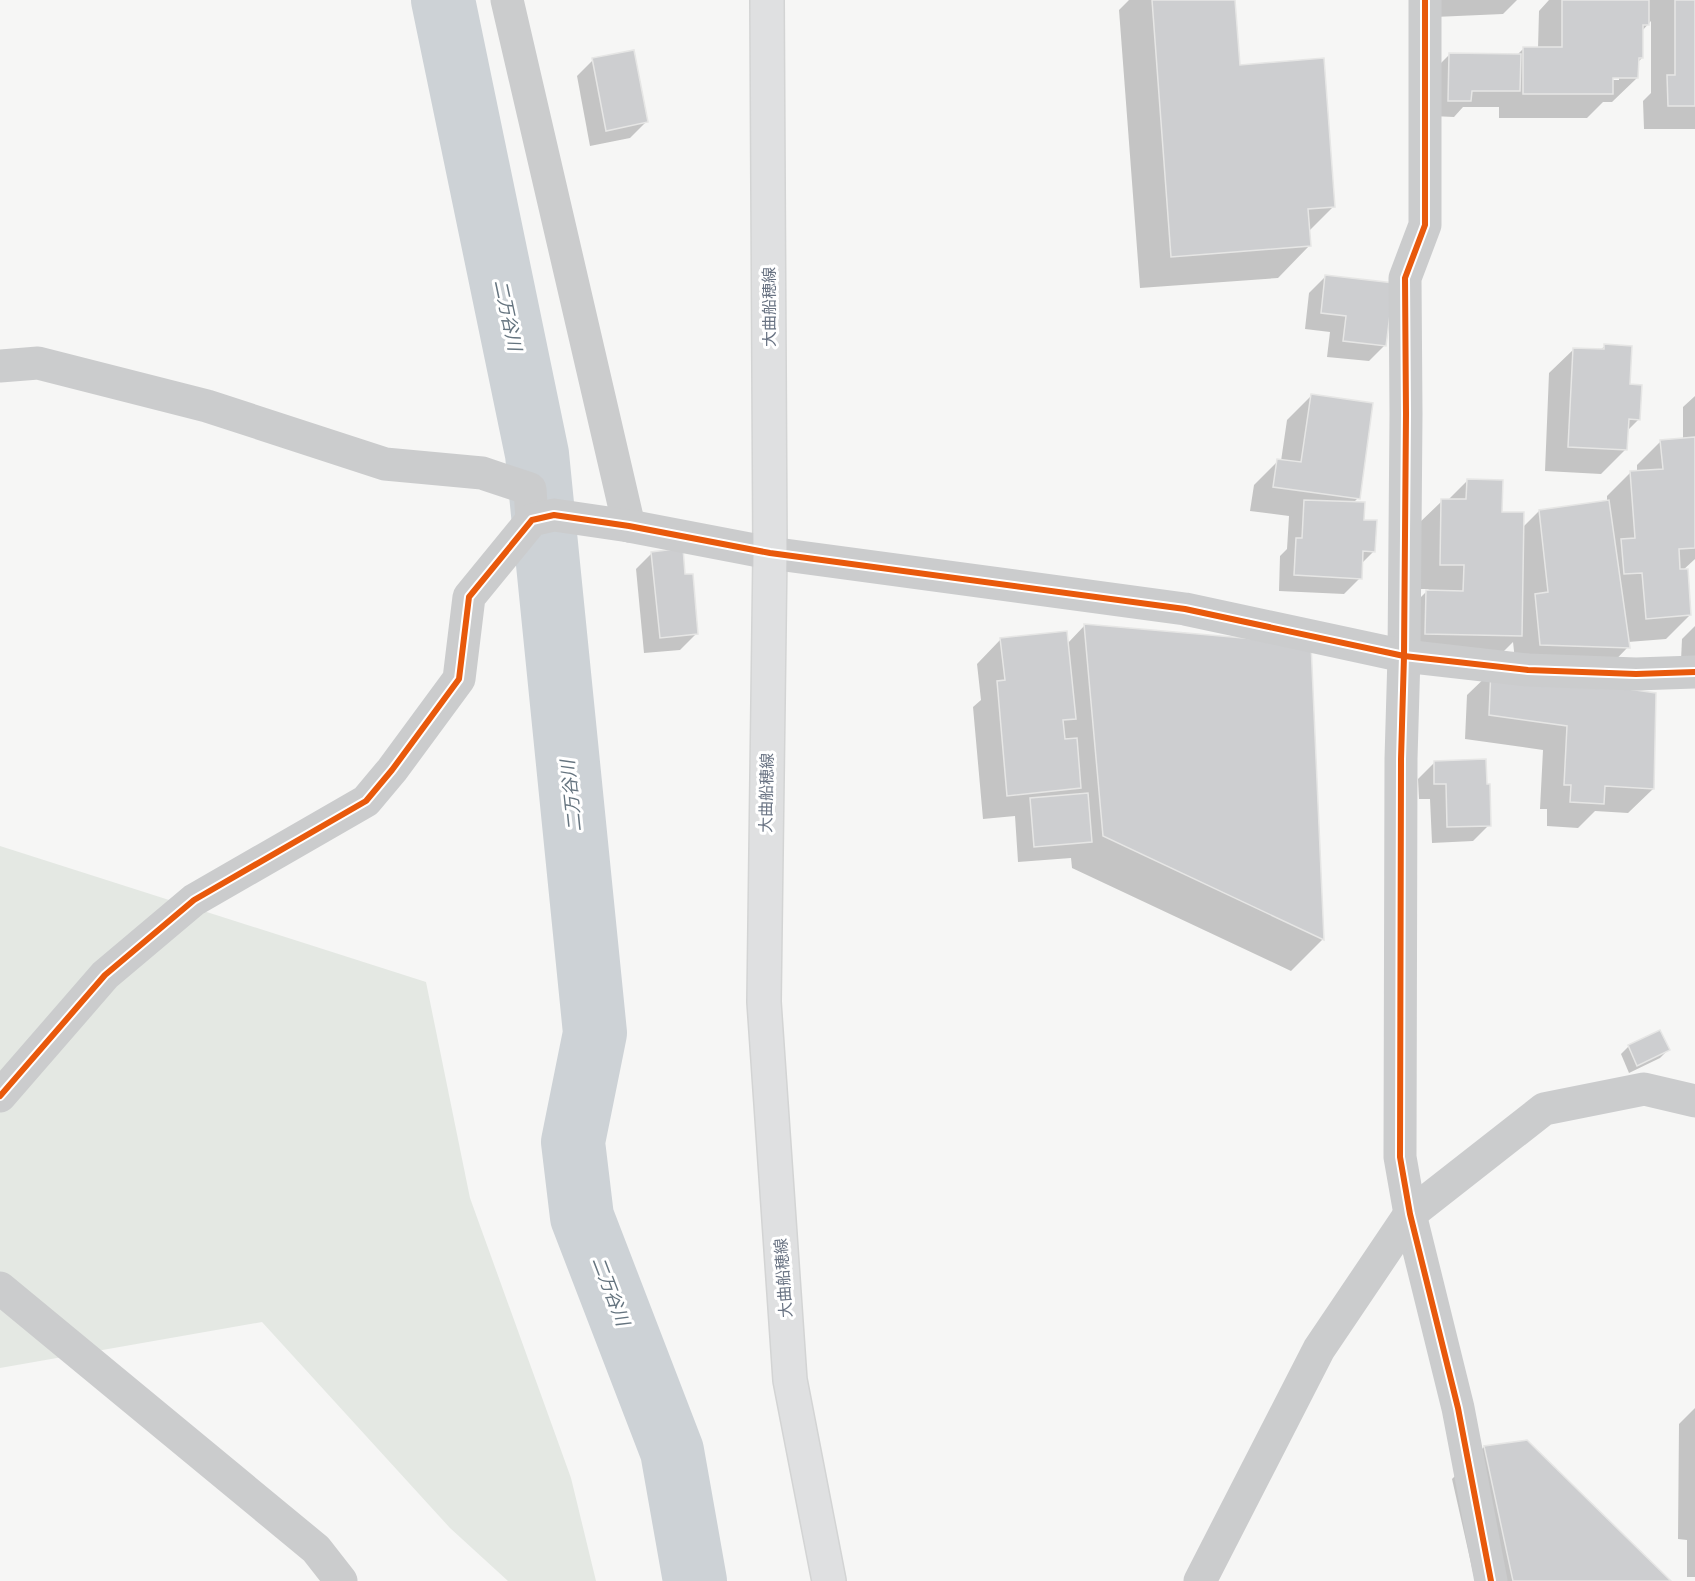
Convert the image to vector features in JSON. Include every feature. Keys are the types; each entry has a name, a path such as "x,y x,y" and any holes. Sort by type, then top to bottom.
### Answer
{"main road":[{"name":"大曲船穂線","path":"767,0 770,553 764,1002 790,1380 829,1581"}],"street":[{"path":"507,0 629,526"},
{"path":"1425,0 1425,225 1405,278 1406,426 1401,759 1400,1157 1410,1214 1458,1408 1491,1581"},
{"path":"0,366 38,363 207,406 385,464 482,473 530,489 532,520"},
{"path":"0,1096 105,975 194,900 366,801 392,770 459,679 469,597 532,520 554,515 629,526 770,553 1185,609 1404,656 1528,670 1636,674 1695,672"},
{"path":"1200,1581 1318,1349 1410,1214 1544,1109 1644,1089 1695,1101"},
{"path":"0,1288 316,1549 341,1581"}],"shaded area":[{"path":"0,846 426,982 470,1198 571,1478 596,1581 508,1581 450,1528 262,1322 0,1368"}],"building":[{"path":"1152,0 1235,0 1240,65 1324,58 1335,207 1308,209 1311,246 1171,257"},
{"path":"1562,0 1649,0 1649,25 1643,25 1643,58 1639,58 1638,78 1613,78 1613,94 1523,94 1523,47 1562,47"},
{"path":"1675,0 1695,0 1695,106 1668,106 1667,75 1675,75"},
{"path":"634,50 648,122 606,131 592,58"},
{"path":"1449,53 1521,54 1520,91 1472,91 1471,101 1448,101"},
{"path":"1325,275 1394,283 1386,346 1343,341 1346,316 1321,313"},
{"path":"1604,344 1632,346 1630,384 1642,385 1640,420 1629,419 1627,450 1568,447 1573,348 1604,349"},
{"path":"1311,394 1373,403 1360,499 1273,487 1277,459 1301,462"},
{"path":"1695,437 1695,548 1679,549 1680,569 1688,569 1691,615 1646,619 1642,573 1624,574 1621,539 1635,538 1630,471 1663,469 1660,440"},
{"path":"1467,479 1503,480 1502,512 1524,512 1522,636 1425,634 1426,590 1463,591 1464,565 1440,565 1441,499 1466,499"},
{"path":"1304,500 1365,502 1364,520 1377,520 1375,552 1363,551 1362,579 1294,575 1296,538 1302,538"},
{"path":"1609,500 1630,648 1540,645 1535,594 1548,592 1539,510"},
{"path":"683,548 685,574 693,574 698,634 660,638 651,552"},
{"path":"1084,624 1311,644 1324,940 1103,836"},
{"path":"1067,631 1076,719 1063,720 1065,739 1077,738 1081,788 1007,796 997,681 1005,680 1000,638"},
{"path":"1491,669 1656,693 1654,789 1605,786 1604,804 1570,802 1571,785 1564,785 1567,726 1489,715"},
{"path":"1486,759 1487,784 1490,784 1491,826 1447,827 1446,784 1434,784 1434,761"},
{"path":"1088,793 1092,842 1034,847 1030,798"},
{"path":"1660,1030 1670,1050 1637,1066 1628,1045"},
{"path":"1527,1440 1671,1581 1513,1581 1484,1446"}],"waterway":[{"name":"二万谷川","path":"443,0 537,454 595,1033 573,1142 582,1217 672,1451 695,1581"}],"cycle path":[{"path":"1425,0 1425,225 1405,278 1400,1157 1410,1214 1458,1408 1491,1581"},
{"path":"0,1096 105,975 194,900 366,801 392,770 459,679 469,597 532,520 554,515 629,526 770,553 1185,609 1404,656 1528,670 1636,674 1695,672"}]}
